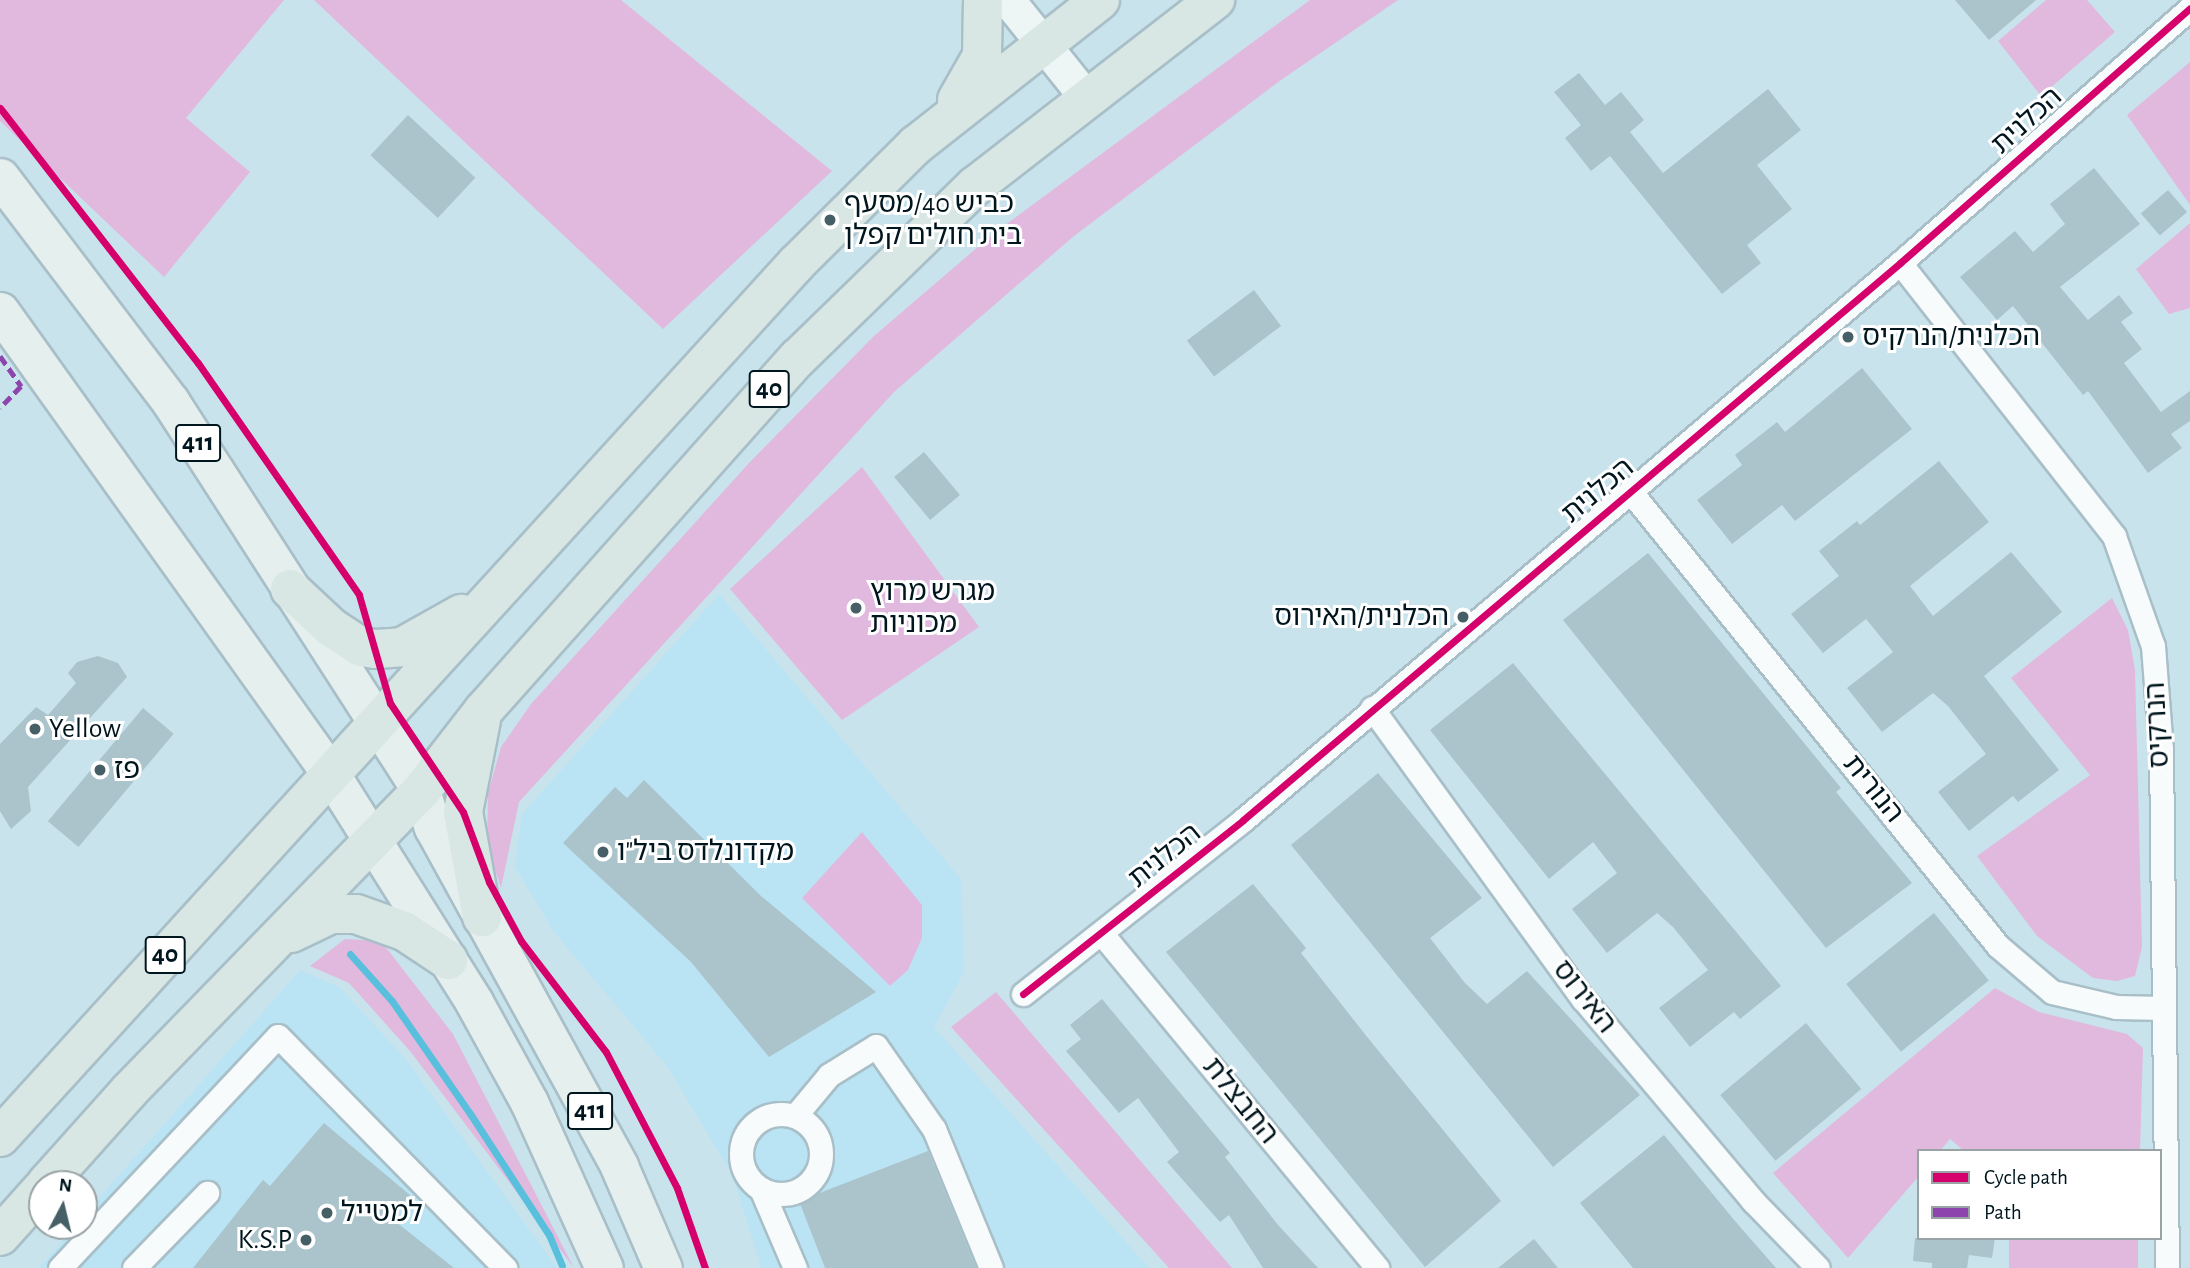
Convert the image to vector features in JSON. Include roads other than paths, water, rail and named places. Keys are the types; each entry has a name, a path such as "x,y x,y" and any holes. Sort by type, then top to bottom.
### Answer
{"highway":[{"path":"944,121 982,56 983,0"},
{"name":"40","path":"0,1137 797,263 944,121 1100,0"},
{"name":"40","path":"59,1170 265,949 421,791 483,711 798,358 966,194 1086,96 1215,0"},
{"path":"290,589 331,628 360,646 376,649 402,647 497,594"},
{"path":"482,917 463,812 483,711"},
{"path":"265,949 309,921 356,914 404,931 448,960"},
{"path":"0,1236 28,1205"}],"main road":[{"name":"411","path":"0,177 170,401 421,791 433,827 619,1166 663,1268"},
{"name":"411","path":"0,311 330,773 370,843 448,960 529,1102 599,1263"}],"street":[{"path":"1008,0 1040,44 1086,96"},
{"name":"הכלנית","path":"1023,994 1102,934 1630,491 1900,262 2190,8"},
{"name":"הנרקיס","path":"1900,262 2113,536 2138,594 2153,646 2161,749 2167,1268"},
{"name":"הנורית","path":"1630,491 1998,946 2052,992 2116,1007 2164,1008"},
{"name":"האירוס","path":"1372,708 1583,999 1753,1201 1818,1268"},
{"name":"החבצלת","path":"1102,934 1377,1268"},
{"path":"60,1268 278,1036 505,1268"},
{"path":"795,1116 829,1075 876,1046 934,1129 991,1268"},
{"path":"762,1191 789,1194 812,1181 821,1157 815,1132 795,1116 769,1115 747,1131 741,1144 743,1171 762,1191 795,1268"},
{"path":"795,1268 794,1208 802,1189"},
{"path":"134,1268 207,1192"}],"waterway":[{"path":"350,954 392,1001 471,1115 549,1235 562,1265"}],"place":[{"name":"כביש 40/מסעף בית חולים קפלן","path":"830,220"},
{"name":"הכלנית/הנרקיס","path":"1848,337"},
{"name":"מגרש מרוץ מכוניות","path":"856,608"},
{"name":"הכלנית/האירוס","path":"1463,617"},
{"name":"Yellow","path":"35,729"},
{"name":"פז","path":"100,770"},
{"name":"מקדונלדס ביל\"ו","path":"603,852"},
{"name":"למטייל","path":"327,1213"},
{"name":"K.S.P","path":"306,1240"}]}
